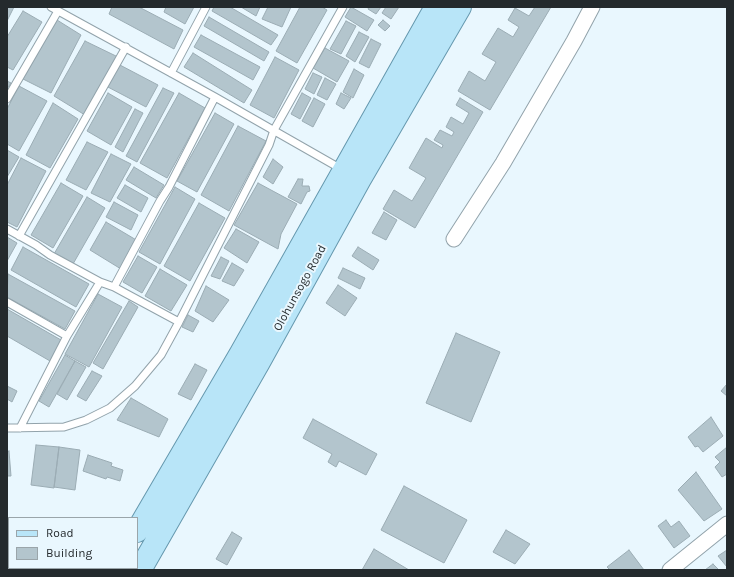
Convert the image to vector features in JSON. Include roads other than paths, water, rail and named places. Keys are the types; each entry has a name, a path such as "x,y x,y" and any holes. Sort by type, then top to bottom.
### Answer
{"main road":[{"name":"Olohunsogo Road","path":"140,570 250,357 343,170 436,7"},
{"name":"Olohunsogo Road","path":"138,529 250,357 360,179 460,7"}],"street":[{"path":"454,238 503,163 574,41 592,7"},
{"path":"670,570 727,524"}],"lane":[{"path":"51,7 126,47 343,170"},
{"path":"171,73 206,7"},
{"path":"7,428 64,427 86,420 110,408 135,386 161,355 270,145 274,130 342,7"},
{"path":"7,99 58,11"},
{"path":"19,236 126,47"},
{"path":"114,287 169,187 215,97"},
{"path":"7,229 50,255 179,322"},
{"path":"20,428 67,336 100,282"},
{"path":"7,302 67,336"}]}
